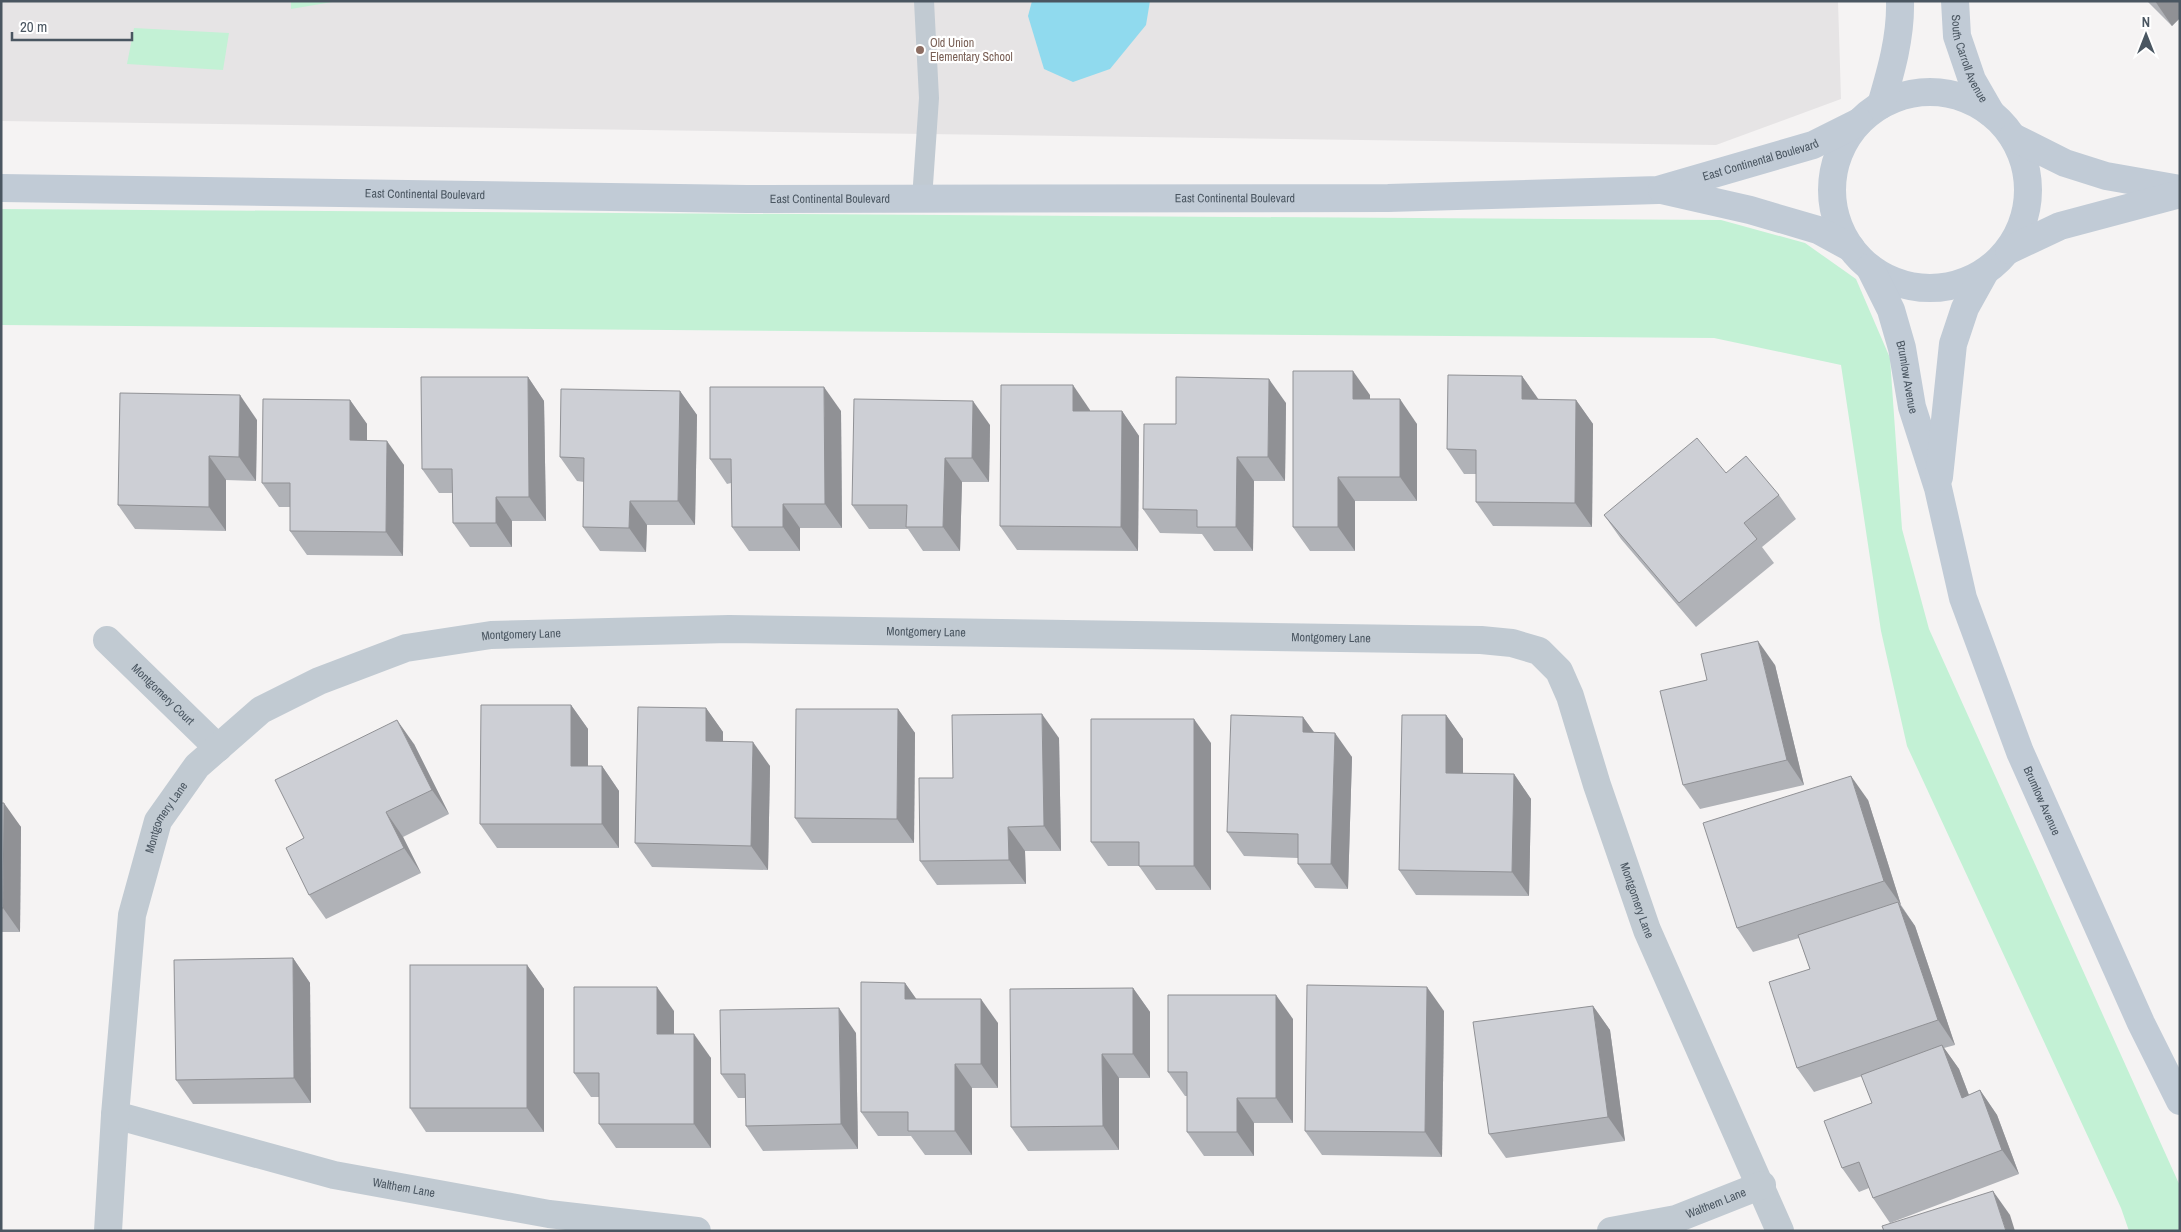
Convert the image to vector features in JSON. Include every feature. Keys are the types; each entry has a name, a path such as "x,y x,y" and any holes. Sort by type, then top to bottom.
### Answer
{"main road":[{"path":"1881,105 1893,65 1901,19 1900,1"},
{"name":"South Carroll Avenue","path":"1955,1 1957,36 1972,80 1991,113"},
{"path":"2009,250 2023,223 2028,194 2025,164 2013,137 1991,113 1966,99 1937,92 1908,94 1881,105 1859,122 1840,151 1832,184 1836,218 1851,248 1870,268 1897,282 1927,288 1958,284 1985,272 2009,250 2060,226 2180,194"},
{"name":"East Continental Boulevard","path":"1658,190 1813,145 1859,122"},
{"path":"2013,137 2065,163 2106,176 2180,189"},
{"name":"East Continental Boulevard","path":"1,188 747,199 1388,198 1658,190 1750,210 1818,230 1851,248"},
{"name":"Brumlow Avenue","path":"1870,268 1891,310 1902,348 1912,407 1938,488 1962,598 2020,752 2141,1023 2180,1101"},
{"name":"Brumlow Avenue","path":"1938,488 1953,344 1965,308 1985,272"}],"street":[{"name":"Montgomery Lane","path":"108,1231 115,1115 132,915 158,821 197,766 261,710 319,681 406,648 490,635 729,629 1462,640 1512,643 1539,651 1559,671 1570,696 1597,785 1647,930 1762,1185 1780,1231"},
{"name":"Montgomery Court","path":"107,640 218,748"},
{"name":"Walthem Lane","path":"115,1115 334,1175 549,1214 697,1231"},
{"name":"Walthem Lane","path":"1611,1231 1676,1219 1762,1185"}],"lane":[{"path":"922,199 929,98 924,1"}],"shaded area":[{"name":"Old Union Elementary School","path":"1,1 1838,1 1841,99 1716,145 1,121"}],"green space":[{"path":"291,1 338,1 291,9"},
{"path":"134,28 229,33 223,70 127,64"},
{"path":"1,209 1721,220 1805,243 1856,279 1890,358 1902,529 1929,629 2180,1186 2180,1231 2129,1231 2121,1208 1907,746 1881,631 1841,365 1714,338 1,325"}],"water":[{"path":"1032,1 1150,1 1146,25 1110,69 1073,82 1044,69 1028,16"}],"building":[{"path":"1293,371 1353,371 1353,399 1400,399 1400,477 1338,477 1338,527 1293,527"},
{"path":"1448,375 1522,376 1522,399 1576,400 1575,503 1476,502 1476,450 1447,449"},
{"path":"421,377 528,377 529,497 496,497 496,523 453,523 452,469 422,469"},
{"path":"1176,377 1269,379 1268,457 1237,457 1236,527 1197,527 1197,510 1143,509 1144,424 1176,424"},
{"path":"1001,385 1073,385 1073,411 1122,411 1121,527 1000,526"},
{"path":"710,387 824,387 825,504 783,504 783,527 732,527 731,459 710,459"},
{"path":"561,389 680,391 678,501 630,501 629,528 583,527 584,458 560,457"},
{"path":"120,393 240,395 239,457 209,456 209,507 118,505"},
{"path":"263,399 350,400 350,440 387,441 386,532 290,531 290,483 262,483"},
{"path":"854,399 973,401 972,458 945,458 943,527 906,527 907,505 852,505"},
{"path":"1697,438 1726,473 1746,456 1779,495 1744,523 1757,539 1679,603 1604,515"},
{"path":"1758,641 1787,760 1683,785 1660,691 1707,680 1701,654"},
{"path":"481,705 571,705 571,766 602,766 602,824 480,824"},
{"path":"638,707 706,708 706,741 753,742 751,846 635,843"},
{"path":"796,709 898,709 897,819 795,818"},
{"path":"1042,714 1044,826 1008,827 1009,860 920,861 919,778 953,778 952,715"},
{"path":"1231,715 1303,717 1303,732 1335,733 1331,864 1298,864 1298,834 1227,832"},
{"path":"1402,715 1446,715 1446,773 1514,774 1512,872 1399,870"},
{"path":"1091,719 1194,719 1194,866 1139,866 1139,842 1091,842"},
{"path":"397,720 432,790 386,812 404,848 309,895 286,848 304,838 275,780"},
{"path":"1851,776 1884,881 1737,928 1703,823"},
{"path":"1,803 4,803 3,908 1,908"},
{"path":"1898,902 1938,1020 1797,1068 1769,982 1810,969 1798,935"},
{"path":"293,958 294,1078 176,1080 174,960"},
{"path":"410,965 527,965 527,1108 410,1108"},
{"path":"861,982 905,983 905,999 981,999 981,1064 955,1064 955,1131 908,1131 908,1112 861,1112"},
{"path":"1307,985 1427,987 1425,1132 1305,1131"},
{"path":"574,987 657,987 657,1034 694,1034 694,1124 599,1124 599,1073 574,1073"},
{"path":"1133,988 1133,1054 1102,1054 1103,1126 1011,1127 1010,989"},
{"path":"1168,995 1276,995 1276,1098 1237,1098 1237,1132 1187,1132 1187,1072 1168,1072"},
{"path":"1593,1006 1608,1117 1489,1134 1473,1022"},
{"path":"839,1008 841,1124 746,1126 745,1074 721,1074 720,1010"},
{"path":"1942,1045 1962,1098 1980,1090 2002,1150 1873,1198 1859,1162 1842,1168 1824,1121 1872,1103 1861,1075"},
{"path":"1993,1191 2006,1231 1884,1231 1882,1226"}],"place":[{"name":"Old Union Elementary School","path":"920,50"}]}
